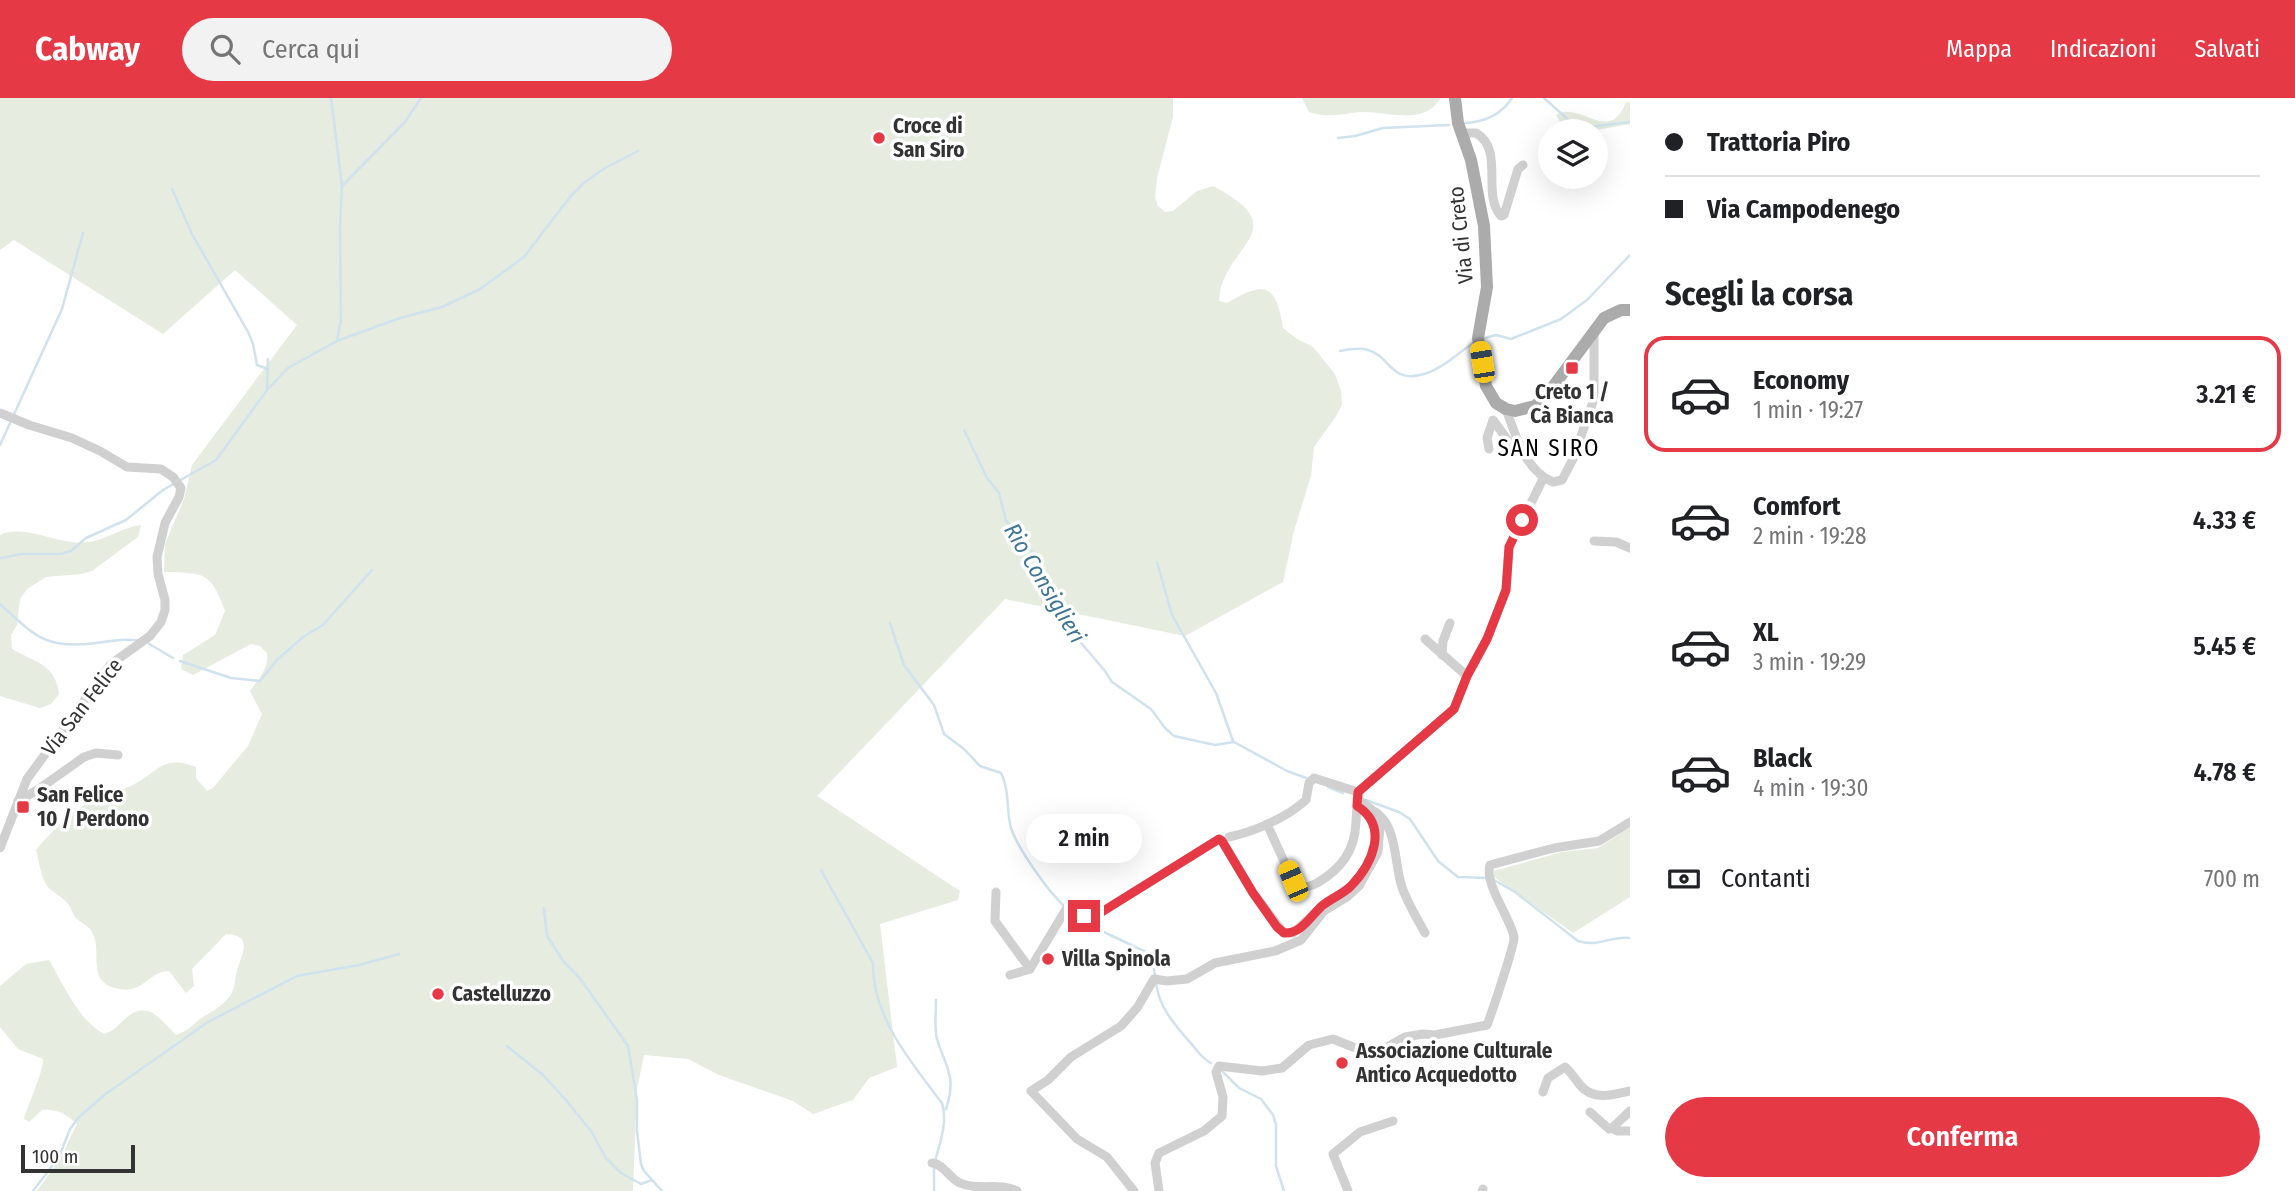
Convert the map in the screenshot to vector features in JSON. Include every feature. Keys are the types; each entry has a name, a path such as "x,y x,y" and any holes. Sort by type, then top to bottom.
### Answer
{"main road":[{"name":"Via di Creto","path":"1455,98 1484,226 1487,287 1478,338 1486,386 1496,403 1506,409"},
{"path":"1506,409 1520,411 1540,403 1609,314 1630,310"}],"street":[{"name":"Via di Creto","path":"1461,133 1476,133 1486,142 1490,156 1493,198 1496,211 1501,216 1504,215 1518,169 1523,165"},
{"path":"1267,824 1293,881 1305,888 1318,882 1343,863 1355,838 1358,798 1407,748 1451,714 1487,639 1506,590 1507,557 1511,541 1545,479 1558,482 1565,475 1594,399 1594,333"},
{"name":"Via di Creto","path":"1506,409 1523,453 1545,479"},
{"name":"Via San Felice","path":"0,848 27,779 111,664 156,630 165,610 157,556 165,523 181,488 173,477 161,468 127,467 72,438 8,416"},
{"path":"1489,449 1487,438 1493,420 1508,442 1523,453"},
{"path":"1594,541 1616,542 1630,548"},
{"path":"1442,655 1443,641 1450,624"},
{"path":"1425,639 1467,676"},
{"path":"18,801 84,757 96,753 118,755"},
{"path":"1229,837 1245,834 1267,824 1304,802 1311,781 1316,777 1358,798 1380,814 1388,826 1401,886 1425,933"},
{"path":"1010,975 1030,969 1066,908 1076,906 1084,916 1092,918 1216,840 1222,841 1277,927 1290,934 1322,905 1350,887 1368,861 1375,845 1375,829 1358,798"},
{"path":"1135,1191 1107,1157 1077,1139 1031,1091 1048,1080 1071,1057 1121,1026 1156,981 1186,979 1215,963 1275,951 1301,940 1324,911 1359,886 1373,861 1380,846 1381,833 1371,809"},
{"path":"1160,1191 1155,1163 1158,1153 1204,1131 1222,1116 1223,1097 1218,1068 1262,1072 1282,1068 1309,1045 1333,1039 1373,1055 1405,1037 1435,1035 1487,1025 1514,937 1488,872 1492,863 1554,848 1599,841 1630,822"},
{"path":"996,892 995,921 1030,969"},
{"path":"1543,1092 1548,1078 1565,1067 1582,1088 1596,1095 1609,1096 1630,1091"},
{"path":"1612,1129 1630,1111"},
{"path":"1590,1112 1609,1129 1630,1131"},
{"path":"1348,1191 1333,1154 1360,1132 1393,1121"},
{"path":"935,1163 963,1184 1010,1187 1017,1191"}],"shaded area":[{"path":"0,98 1173,98 1173,117 1157,178 1155,198 1158,206 1165,212 1173,211 1197,191 1213,186 1238,202 1250,215 1253,227 1249,239 1223,282 1219,301 1227,303 1251,291 1267,290 1277,302 1283,328 1313,347 1335,374 1342,404 1314,447 1311,476 1294,531 1283,582 1185,636 1005,599 817,796 960,891 958,900 880,924 897,1067 869,1078 853,1100 813,1114 793,1101 719,1075 688,1059 644,1055 637,1089 633,1191 37,1191 60,1159 77,1124 53,1110 42,1110 29,1122 24,1119 43,1059 18,1049 0,1027 0,986 26,964 49,960 79,1011 104,1034 134,1013 148,1011 176,1035 220,1006 234,988 244,947 241,938 226,934 192,969 194,986 186,993 169,971 161,972 132,989 125,990 106,984 98,972 92,932 76,918 66,902 47,886 36,850 58,826 83,806 138,782 167,764 184,763 196,767 196,778 207,791 213,788 248,746 262,714 250,691 265,668 267,653 260,646 251,644 193,675 181,669 183,655 215,635 225,611 215,588 204,577 197,574 164,572 165,544 184,499 192,465 297,325 235,270 163,334 14,240 0,250"},
{"path":"1302,98 1441,98 1434,107 1425,112 1406,116 1364,112 1316,114 1309,112"},
{"path":"1626,102 1630,102 1630,124 1608,128 1608,120 1619,115"},
{"path":"1575,113 1594,119 1558,119 1556,115"},
{"path":"141,525 138,537 92,571 46,577 27,589 20,599 17,625 11,635 12,649 49,670 59,694 51,704 40,708 0,696 0,535 10,532 32,533 77,543 102,539"},
{"path":"1630,827 1630,897 1573,933 1494,877 1494,871 1562,852 1598,848"}],"waterway":[{"path":"331,98 342,186 341,320 337,341"},
{"path":"342,186 405,122 421,98"},
{"path":"1465,123 1492,116 1503,109 1512,98"},
{"path":"1544,98 1581,128 1630,122"},
{"path":"1338,138 1383,128 1449,125"},
{"path":"267,390 288,368 337,341 400,318 442,307 480,289 524,257 570,197 585,182 638,151"},
{"path":"172,189 192,234 248,332 257,365 268,369"},
{"path":"0,445 62,309 83,233"},
{"path":"1485,338 1496,335 1511,339 1561,319 1587,300 1630,255"},
{"path":"1340,351 1358,348 1368,350 1381,357 1396,372 1410,376 1434,370 1473,343"},
{"path":"0,558 71,551 86,538 126,520 163,490 216,460 267,390 268,359"},
{"name":"Rio Consiglieri","path":"964,430 987,478 999,493 1006,521 1024,538 1070,630 1112,682 1151,709 1174,736 1215,745 1234,742 1287,771 1309,779"},
{"path":"1157,562 1172,615 1216,693 1233,741"},
{"path":"180,661 231,678 260,681 277,660 303,637 323,625 372,570"},
{"path":"0,604 23,625 53,642 79,645 123,640 140,641"},
{"path":"890,623 904,665 934,705 944,734 980,766 1001,773 1015,837 1034,869 1064,906"},
{"path":"146,642 173,658"},
{"name":"Rio Consiglieri","path":"1328,787 1343,793"},
{"name":"Rio Consiglieri","path":"1366,800 1410,819 1438,861 1458,877 1487,878"},
{"path":"821,870 873,963 874,983 886,1020 906,1055 942,1103 944,1125 935,1161"},
{"name":"Rio Consiglieri","path":"1494,880 1515,892 1578,941 1593,943 1630,938"},
{"path":"544,908 547,936 628,1046 637,1100 641,1164 662,1191"},
{"path":"1069,910 1083,922 1152,955 1155,976"},
{"path":"33,1191 59,1157 70,1129 79,1117 107,1093 208,1022 297,976 359,965 399,954"},
{"path":"1156,982 1163,1006 1172,1020 1211,1063"},
{"path":"936,1000 936,1035 950,1080 946,1109"},
{"path":"507,1046 543,1075 565,1099 591,1131 606,1158 621,1173 641,1184 652,1180"},
{"path":"1220,1069 1239,1088 1261,1099 1273,1115 1276,1124 1276,1166 1284,1191"},
{"path":"934,1167 934,1191"}],"place":[{"name":"Croce di San Siro","path":"879,138"},
{"name":"Creto 1 / Cà Bianca","path":"1572,368"},
{"name":"San Felice 10 / Perdono","path":"23,807"},
{"name":"Villa Spinola","path":"1048,959"},
{"name":"Castelluzzo","path":"438,994"},
{"name":"Associazione Culturale Antico Acquedotto","path":"1342,1063"}],"district":[{"name":"SAN SIRO","path":"1549,448"}],"route":[{"path":"1084,916 1092,918 1219,839 1257,900 1284,933 1296,931 1322,905 1350,887 1368,861 1376,840 1371,818 1357,806 1358,792 1407,748 1451,714 1487,639 1506,590 1509,547 1522,520"}]}
